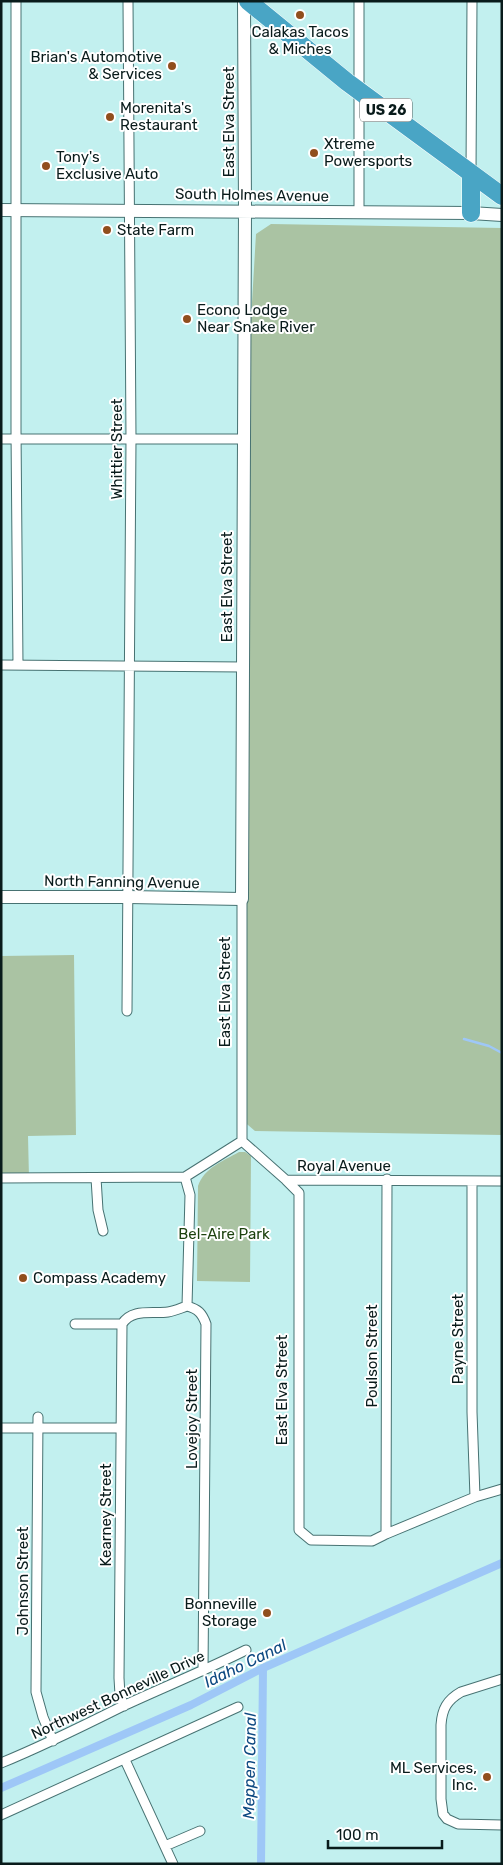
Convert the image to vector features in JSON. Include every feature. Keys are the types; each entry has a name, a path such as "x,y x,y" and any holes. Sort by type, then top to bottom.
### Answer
{"highway":[{"name":"US 26","path":"246,1 301,46 502,196"},
{"path":"471,173 471,213"}],"street":[{"path":"16,1 18,665"},
{"name":"Whittier Street","path":"127,1011 131,439 128,1"},
{"name":"East Elva Street","path":"242,1141 246,1"},
{"path":"359,212 360,1"},
{"path":"471,173 472,1"},
{"name":"South Holmes Avenue","path":"1,210 471,213 502,215"},
{"path":"1,438 244,439"},
{"path":"1,665 243,667"},
{"name":"North Fanning Avenue","path":"1,898 128,897 242,899"},
{"path":"1,1178 185,1177 242,1141"},
{"name":"Royal Avenue","path":"242,1141 286,1180 502,1181"},
{"path":"74,1324 122,1324 125,1319 134,1314 169,1312 187,1306 190,1195 185,1177"},
{"path":"96,1178 98,1210 103,1231"},
{"name":"Poulson Street","path":"386,1534 387,1179"},
{"name":"East Elva Street","path":"286,1180 299,1192 300,1530 311,1540 372,1541 386,1534"},
{"name":"Payne Street","path":"472,1181 472,1412 475,1497"},
{"name":"Lovejoy Street","path":"187,1306 197,1309 203,1316 206,1324 203,1672"},
{"name":"Kearney Street","path":"122,1324 119,1678 120,1694 124,1706"},
{"name":"Johnson Street","path":"38,1417 36,1692 43,1717 53,1741"},
{"path":"1,1428 120,1428"},
{"path":"386,1534 475,1497 502,1489"},
{"name":"Northwest Bonneville Drive","path":"1,1763 203,1672 246,1650"},
{"path":"502,1679 460,1692 445,1706 441,1724 441,1799 443,1814 447,1819 458,1824 502,1825"},
{"path":"1,1815 238,1708"},
{"path":"125,1760 172,1864"},
{"path":"165,1846 200,1831"}],"green space":[{"path":"271,224 502,228 502,1135 255,1131 241,1119 244,439 256,234"},
{"path":"74,955 76,1135 28,1136 29,1178 1,1178 1,956"},
{"name":"Bel-Aire Park","path":"239,1152 245,1152 251,1156 250,1282 197,1281 198,1186 209,1170"}],"waterway":[{"path":"464,1039 489,1046 502,1053"},
{"name":"Idaho Canal","path":"1,1788 191,1705 263,1668 502,1563"},
{"name":"Meppen Canal","path":"261,1864 263,1668"}],"place":[{"name":"Calakas Tacos & Miches","path":"300,15"},
{"name":"Brian's Automotive & Services","path":"172,66"},
{"name":"Morenita's Restaurant","path":"110,117"},
{"name":"Xtreme Powersports","path":"314,153"},
{"name":"Tony's Exclusive Auto","path":"46,166"},
{"name":"State Farm","path":"107,230"},
{"name":"Econo Lodge Near Snake River","path":"187,319"},
{"name":"Compass Academy","path":"23,1278"},
{"name":"Bonneville Storage","path":"267,1613"},
{"name":"ML Services, Inc.","path":"487,1777"}]}
